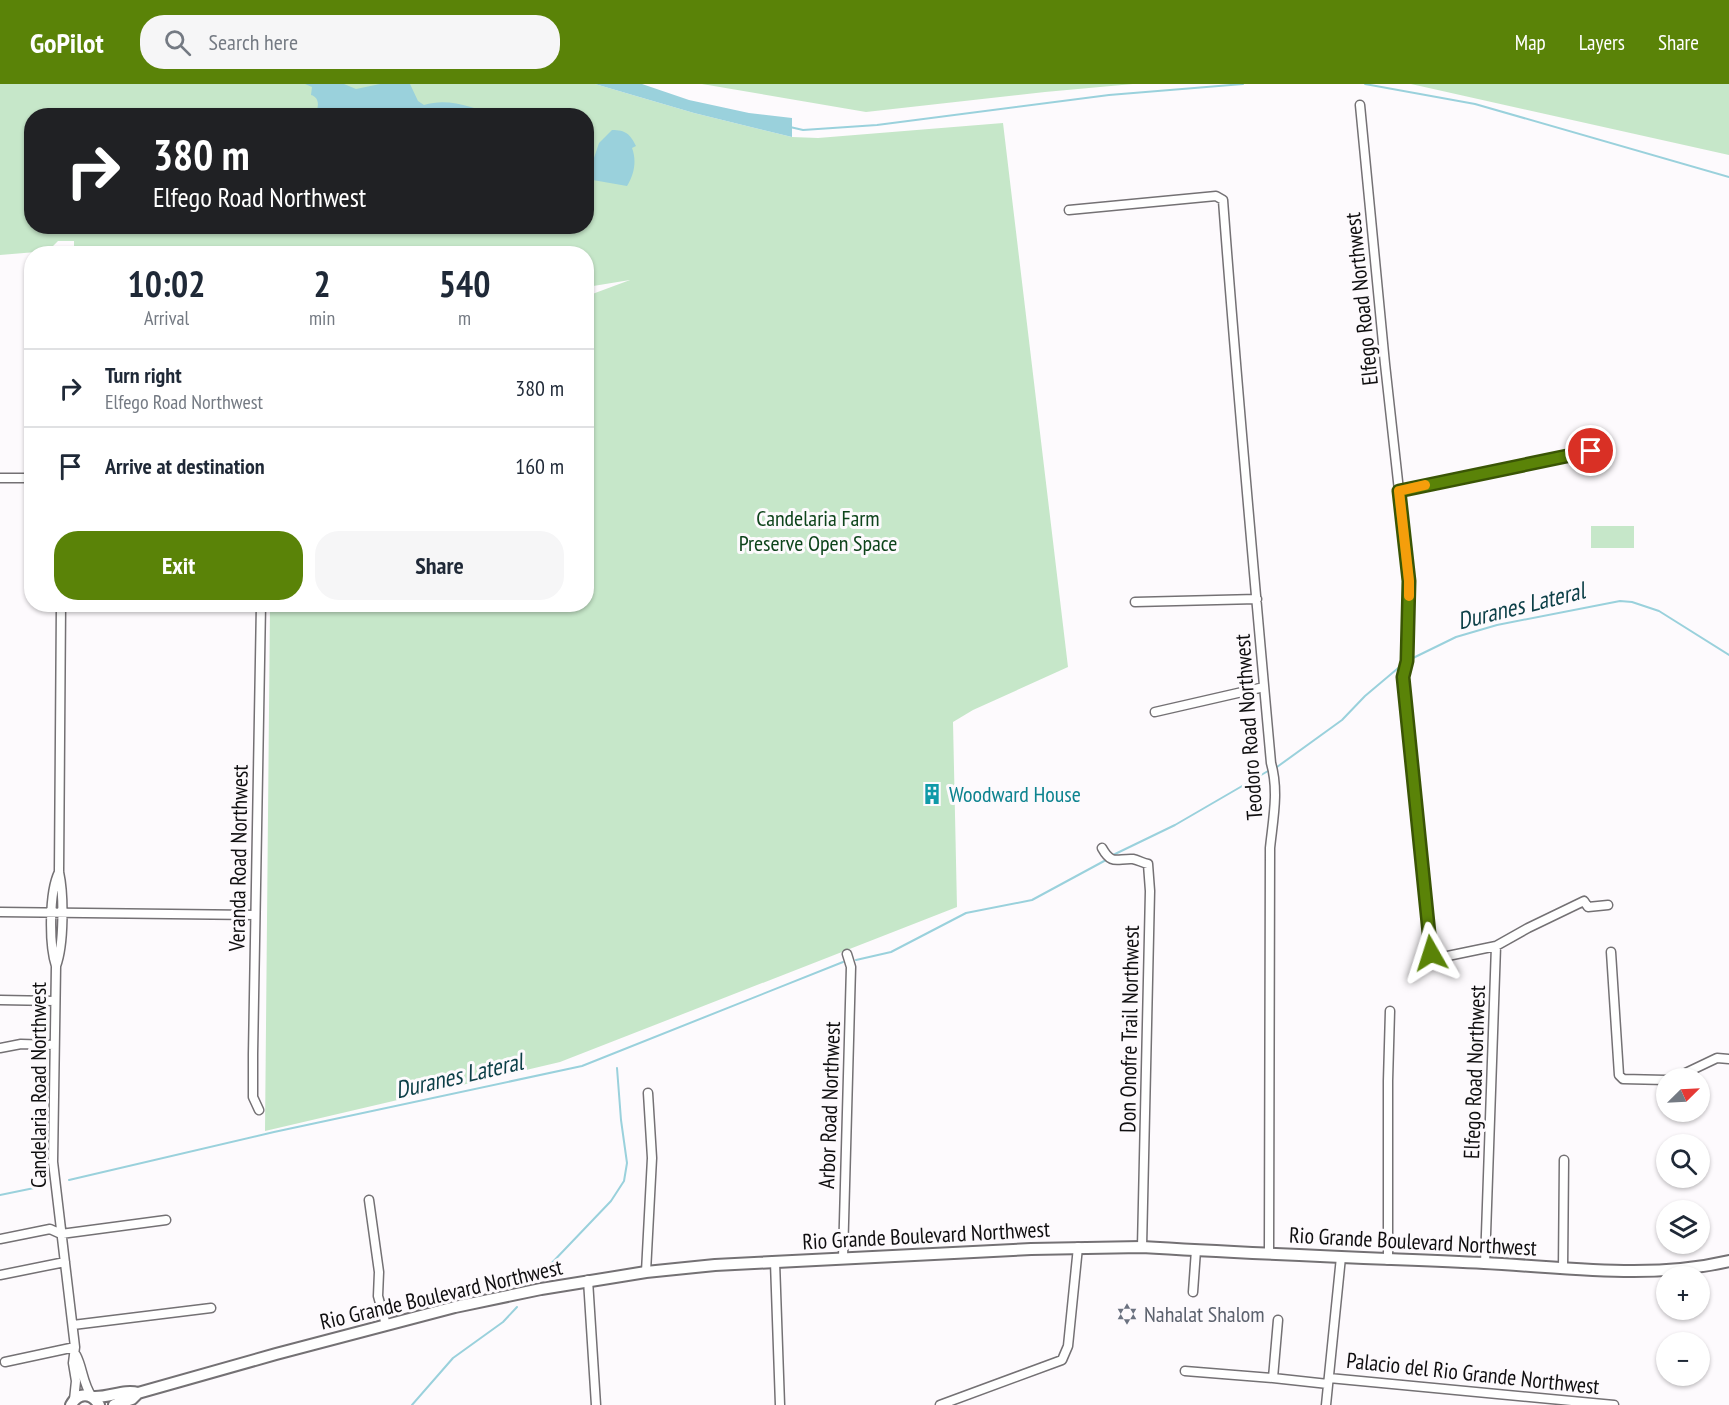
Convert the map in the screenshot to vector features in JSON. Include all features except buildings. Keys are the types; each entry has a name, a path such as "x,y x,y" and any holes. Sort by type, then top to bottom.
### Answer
{"main road":[{"name":"Rio Grande Boulevard Northwest","path":"138,1392 454,1307 588,1280 646,1272 843,1258 1078,1247 1142,1247 1657,1272 1686,1270 1729,1261"},
{"path":"71,1403 80,1395 95,1400 129,1390 138,1392 132,1399 114,1405"}],"street":[{"name":"Elfego Road Northwest","path":"1360,105 1383,350 1409,581 1407,661 1403,677 1431,953 1438,957 1496,946 1485,1263"},
{"name":"Teodoro Road Northwest","path":"1069,210 1216,196 1223,200 1240,430 1270,763 1274,774 1275,813 1270,848 1269,1253"},
{"path":"1399,491 1597,451"},
{"path":"0,478 24,478"},
{"path":"1135,602 1257,599"},
{"name":"Candelaria Road Northwest","path":"61,612 59,872 53,884 57,913 52,954 56,966 53,1162 75,1351"},
{"name":"Veranda Road Northwest","path":"259,1110 253,1097 261,612"},
{"path":"1155,712 1264,687"},
{"name":"Don Onofre Trail Northwest","path":"1107,854 1119,862 1133,859 1148,864 1150,891 1142,1247"},
{"path":"1496,946 1584,901 1588,906 1608,904"},
{"path":"0,912 255,915"},
{"path":"1611,952 1618,1075 1623,1078 1656,1080"},
{"name":"Arbor Road Northwest","path":"843,1258 851,967 848,954"},
{"path":"0,1000 55,1001"},
{"path":"1388,1260 1390,1011"},
{"path":"0,1048 21,1044 54,1045"},
{"path":"1696,1068 1717,1058 1729,1059"},
{"path":"646,1272 652,1158 648,1093"},
{"path":"1563,1269 1564,1160"},
{"path":"369,1200 379,1272 378,1296 386,1325"},
{"path":"0,1239 50,1229 61,1234 166,1221"},
{"path":"940,1405 1062,1360 1068,1346 1078,1247"},
{"path":"1193,1292 1196,1250"},
{"path":"1326,1405 1341,1257"},
{"path":"0,1275 64,1262"},
{"path":"775,1262 780,1405"},
{"path":"588,1280 596,1405"},
{"path":"73,1325 211,1308"},
{"path":"1273,1377 1278,1320"},
{"path":"5,1362 75,1351"},
{"path":"75,1351 84,1384 95,1400"},
{"path":"71,1403 76,1381 73,1363 75,1351"},
{"name":"Palacio del Rio Grande Northwest","path":"1185,1371 1614,1405"}],"green space":[{"name":"Candelaria Farm Preserve Open Space","path":"0,84 595,84 694,113 792,137 818,138 1003,123 1068,667 973,710 953,722 957,907 560,1062 265,1131 270,612 594,612 594,293 630,280 594,286 594,246 74,246 74,241 58,241 53,246 24,246 24,253 0,255"},
{"path":"702,84 1133,84 866,112"},
{"path":"1411,84 1729,84 1729,155"},
{"path":"1591,526 1634,526 1634,548 1591,548"}],"water":[{"path":"305,84 344,84 356,89 380,84 410,84 418,101 424,105 443,102 473,108 317,108 317,99 311,95 312,87"},
{"path":"595,84 642,84 689,100 749,113 792,118 792,137 694,113"},
{"path":"612,130 621,131 632,138 636,146 632,148 634,168 627,186 594,180 594,158 599,143"}],"waterway":[{"path":"790,127 803,130 877,125 1109,95 1243,84"},
{"path":"1365,84 1475,104 1729,177"},
{"name":"Duranes Lateral","path":"1411,659 1456,637 1497,625 1620,601 1632,602 1659,611 1729,655"},
{"name":"Duranes Lateral","path":"1277,767 1342,720 1365,696 1403,664"},
{"name":"Duranes Lateral","path":"1113,855 1175,825 1268,771"},
{"name":"Duranes Lateral","path":"856,960 891,952 966,913 1032,900 1106,860"},
{"name":"Duranes Lateral","path":"69,1180 274,1132 582,1066 843,962"},
{"path":"546,1269 611,1201 624,1181 627,1163 617,1068"},
{"name":"Duranes Lateral","path":"0,1195 39,1187"},
{"path":"412,1405 453,1358 503,1322 517,1307"}],"slow traffic":[{"path":"1409,596 1399,491 1425,485"}],"place":[{"name":"Woodward House","path":"932,794"},
{"name":"Nahalat Shalom","path":"1127,1314"}],"route":[{"path":"1431,953 1403,677 1407,665 1409,581 1399,491 1591,451"}]}
